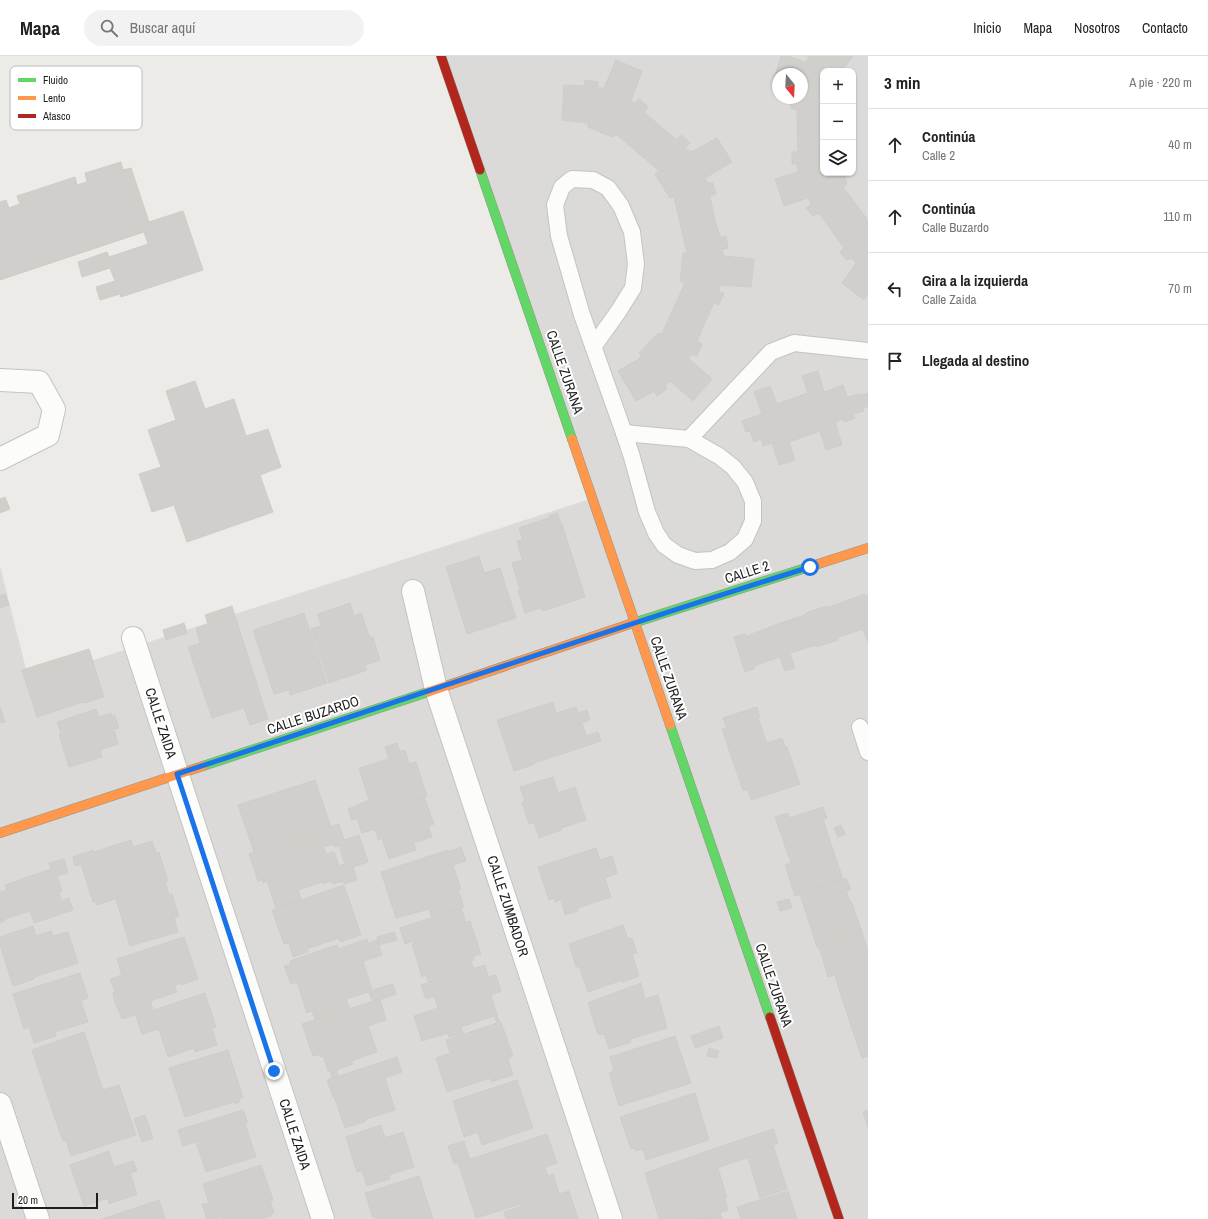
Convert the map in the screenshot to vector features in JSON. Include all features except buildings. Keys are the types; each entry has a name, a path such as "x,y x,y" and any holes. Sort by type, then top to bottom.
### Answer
{"street":[{"name":"CALLE ZURANA","path":"441,56 839,1219"},
{"path":"0,380 39,382 54,410 48,435 0,459"},
{"name":"CALLE 2","path":"635,622 868,548"},
{"name":"CALLE ZUMBADOR","path":"413,591 436,689 611,1219"},
{"name":"CALLE BUZARDO","path":"0,833 635,622"},
{"name":"CALLE ZAIDA","path":"133,638 323,1219"},
{"path":"0,1104 38,1219"}],"lane":[{"path":"593,347 633,288 636,258 632,232 621,206 608,188 593,180 572,179 562,186 555,205 558,228 571,278 593,347 632,457 647,512 656,533 664,545 678,555 695,561 712,560 730,552 745,539 753,521 753,501 745,482 733,467 719,456 689,438 624,433"},
{"path":"689,438 771,352 794,343 868,351"},
{"path":"860,727 868,752"}],"shaded area":[{"path":"445,56 868,56 868,1219 0,1219 0,566 29,681 593,498"}],"traffic: fast":[{"path":"480,170 572,439"},
{"path":"630,624 815,565"},
{"path":"203,766 428,692"},
{"path":"670,725 770,1017"}],"traffic: slow":[{"path":"572,439 670,725"},
{"path":"815,565 868,548"},
{"path":"428,692 630,624"},
{"path":"0,833 203,766"}],"traffic: jam":[{"path":"441,56 480,170"},
{"path":"770,1017 839,1219"}],"route":[{"path":"274,1071 177,774 635,622 810,567"}]}
